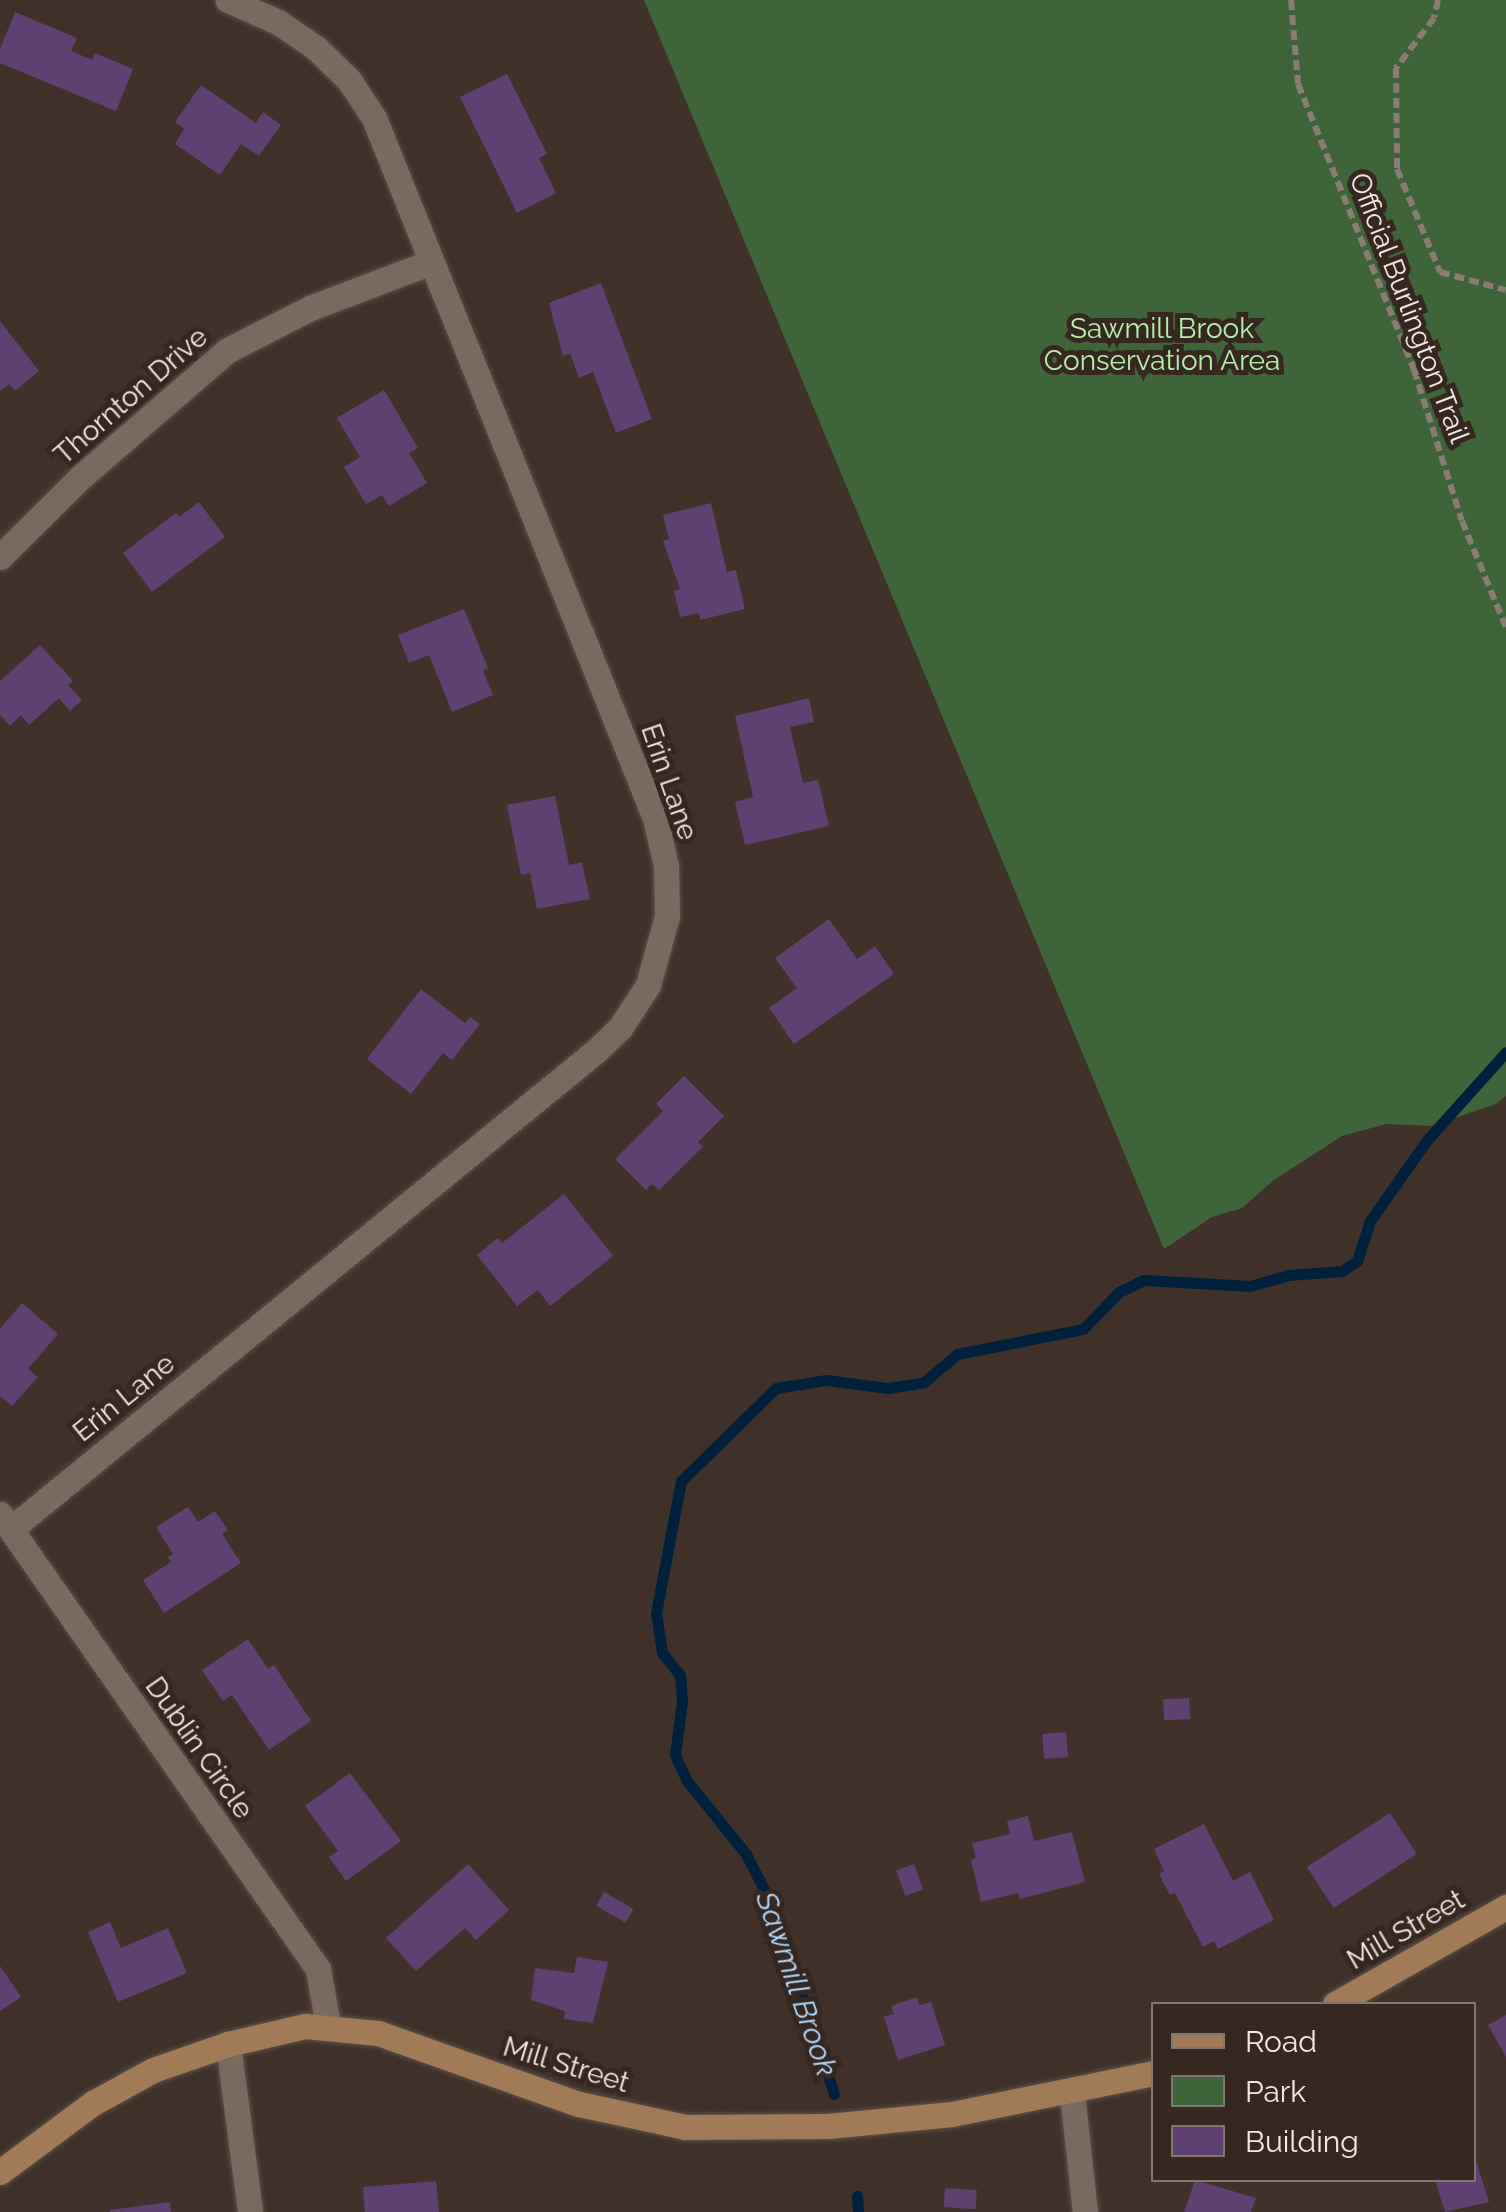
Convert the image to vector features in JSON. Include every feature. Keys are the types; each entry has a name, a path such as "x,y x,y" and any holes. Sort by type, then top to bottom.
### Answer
{"street":[{"name":"Erin Lane","path":"6,1521 597,1050 620,1028 656,966 668,892 655,818 379,128 349,80 298,34 228,0"},
{"name":"Thornton Drive","path":"0,557 82,474 228,350 310,308 431,262"},
{"name":"Dublin Circle","path":"6,1521 318,1969 328,2025"},
{"name":"Mill Street","path":"1338,2002 1506,1906"},
{"name":"Mill Street","path":"0,2172 114,2090 154,2070 228,2044 328,2025 378,2032 579,2104 685,2127 794,2127 892,2120 1072,2093 1151,2075"},
{"path":"228,2044 250,2212"},
{"path":"1072,2093 1085,2212"}],"path":[{"name":"Official Burlington Trail","path":"1291,0 1298,84 1414,370 1462,521 1506,626"},
{"path":"1438,0 1434,18 1396,68 1397,169 1440,272 1506,290"}],"green space":[{"name":"Sawmill Brook Conservation Area","path":"644,0 1506,0 1506,1096 1496,1104 1431,1126 1386,1124 1342,1136 1274,1180 1242,1208 1212,1217 1164,1249"}],"building":[{"path":"15,12 77,38 71,51 92,60 95,53 133,69 116,111 0,63 0,49"},
{"path":"507,74 547,154 539,158 556,193 517,213 460,97"},
{"path":"201,85 256,123 263,112 281,125 259,156 241,144 220,175 175,144 184,129 175,122"},
{"path":"601,283 652,419 616,433 593,372 579,378 570,353 563,356 549,303"},
{"path":"0,321 39,371 15,391 9,384 0,391"},
{"path":"384,390 418,448 409,453 427,483 389,506 382,495 366,504 344,467 360,457 337,418"},
{"path":"199,502 225,537 152,592 123,553 176,513 179,517"},
{"path":"711,503 727,572 736,570 745,609 700,620 699,613 680,617 674,591 680,589 663,541 669,539 663,515"},
{"path":"464,609 488,668 483,671 493,695 452,712 429,655 409,663 398,635"},
{"path":"40,645 73,681 68,685 82,700 70,711 59,698 29,725 21,715 10,726 0,715 0,681"},
{"path":"809,698 814,722 790,727 803,783 818,780 829,826 745,845 735,802 753,797 735,716"},
{"path":"555,796 569,865 582,862 590,899 537,909 530,873 521,875 507,805"},
{"path":"829,919 857,959 875,946 894,974 794,1044 769,1008 797,988 775,958"},
{"path":"421,989 465,1023 470,1017 480,1024 452,1060 443,1053 411,1094 367,1059"},
{"path":"684,1076 724,1116 698,1142 703,1147 659,1190 652,1184 646,1190 615,1159 663,1111 656,1104"},
{"path":"564,1194 613,1256 550,1306 538,1290 517,1306 477,1255 498,1238 502,1243"},
{"path":"22,1303 58,1334 28,1369 38,1377 12,1406 0,1396 0,1329"},
{"path":"188,1507 198,1522 215,1511 228,1530 222,1534 241,1563 164,1613 143,1580 171,1562 168,1557 173,1554 156,1527"},
{"path":"248,1639 268,1669 274,1665 311,1721 269,1750 232,1695 223,1701 202,1670"},
{"path":"1189,1698 1190,1719 1164,1720 1163,1699"},
{"path":"1066,1732 1068,1757 1044,1759 1042,1734"},
{"path":"350,1773 401,1841 346,1881 329,1857 338,1851 305,1806"},
{"path":"1390,1813 1417,1854 1334,1908 1307,1867"},
{"path":"1028,1816 1034,1841 1072,1832 1085,1882 1020,1899 1018,1893 981,1902 971,1860 976,1858 972,1843 1010,1834 1007,1821"},
{"path":"1204,1824 1233,1881 1250,1872 1274,1920 1218,1949 1214,1941 1203,1947 1175,1893 1170,1895 1159,1874 1164,1871 1154,1849"},
{"path":"468,1864 509,1910 476,1940 465,1928 416,1971 386,1938"},
{"path":"914,1864 923,1889 905,1896 896,1870"},
{"path":"604,1892 633,1909 625,1923 596,1906"},
{"path":"110,1922 121,1948 168,1928 187,1973 118,2002 88,1932"},
{"path":"577,1957 608,1962 593,2023 564,2019 565,2011 531,2000 535,1968 574,1973"},
{"path":"0,1966 21,1997 0,2011"},
{"path":"917,1997 919,2005 931,2002 945,2045 898,2060 884,2017 894,2014 891,2006"},
{"path":"1506,2015 1506,2057 1488,2025"},
{"path":"1476,2160 1489,2202 1445,2212 1436,2182 1476,2182"},
{"path":"436,2181 439,2212 365,2212 363,2187"},
{"path":"1194,2182 1256,2198 1251,2212 1184,2212"},
{"path":"945,2188 977,2190 976,2209 944,2207"},
{"path":"170,2202 171,2212 110,2212 110,2210"}],"waterway":[{"name":"Sawmill Brook","path":"834,2094 772,1905 746,1854 687,1781 675,1755 682,1701 680,1675 662,1653 656,1613 681,1481 776,1388 826,1380 888,1388 924,1382 957,1354 1083,1329 1119,1292 1144,1280 1250,1286 1288,1275 1342,1271 1357,1261 1370,1221 1427,1140 1506,1052"},
{"name":"Sawmill Brook","path":"857,2196 858,2212"}]}
